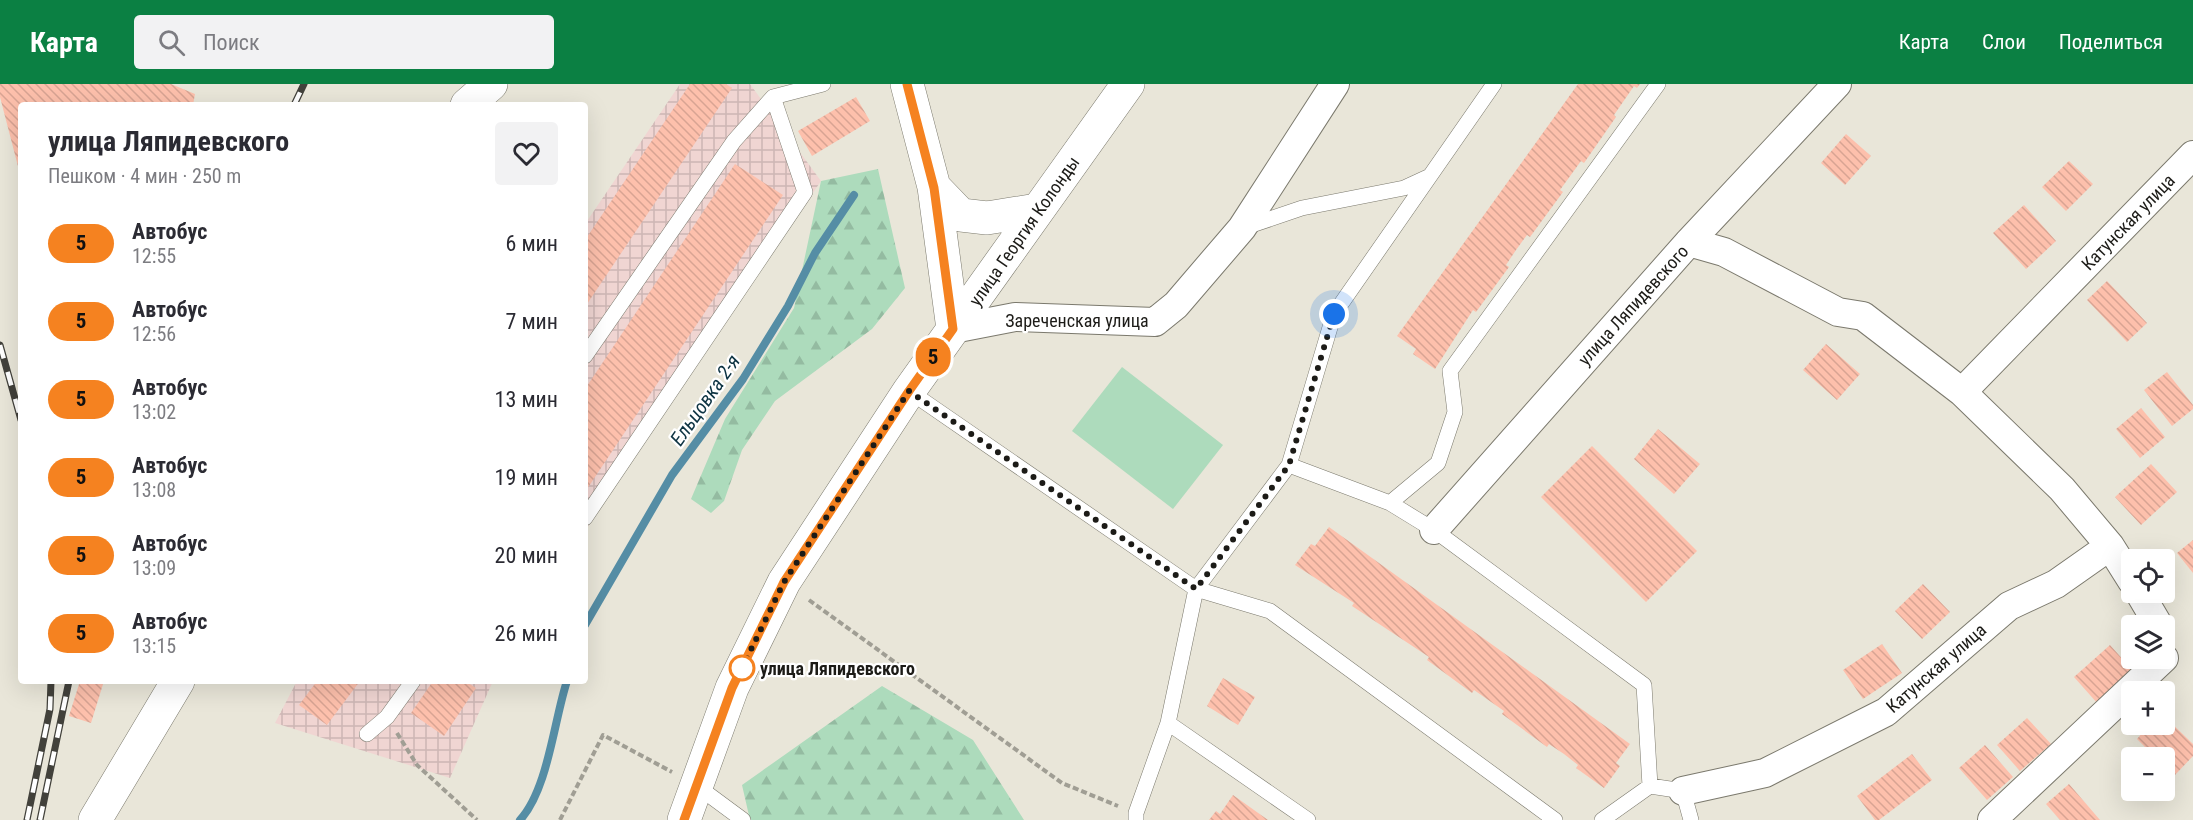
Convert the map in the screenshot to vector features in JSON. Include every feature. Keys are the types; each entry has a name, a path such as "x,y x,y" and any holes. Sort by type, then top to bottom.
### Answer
{"main road":[{"path":"470,102 491,84"},
{"path":"907,84 934,188 953,329"},
{"name":"улица Георгия Колонды","path":"684,820 732,688 784,582 909,391 1128,84"},
{"path":"934,188 961,215 987,218 1037,210"},
{"path":"95,820 176,684"}],"street":[{"name":"Зареченская улица","path":"953,329 1015,317 1155,322 1176,305 1242,228 1335,84"},
{"name":"улица Ляпидевского","path":"1434,530 1689,242 1837,84"},
{"name":"Катунская улица","path":"1962,392 2193,155"},
{"path":"1689,242 1724,252 1838,312 1863,316 1962,392 2062,489 2110,546 2121,564"},
{"name":"Катунская улица","path":"1683,790 1765,773 1886,712 2009,606 2056,584 2110,546"},
{"path":"1992,820 2152,669"}],"lane":[{"path":"588,352 734,141 773,97 823,84"},
{"path":"1136,816 1168,723 1196,589 1289,465 1334,314 1494,84"},
{"path":"1390,503 1438,463 1455,412 1450,371 1658,84"},
{"path":"588,514 805,192 773,97"},
{"path":"1242,228 1302,208 1404,188 1432,174"},
{"path":"909,391 1196,589 1270,611 1555,820"},
{"path":"1289,465 1390,503 1434,530 1644,685 1650,786"},
{"path":"367,734 387,717 411,684"},
{"path":"1168,723 1308,820"},
{"path":"697,786 742,820"},
{"path":"1602,820 1650,786 1683,790 1691,820"}],"path":[{"path":"784,582 1062,783 1136,816"},
{"path":"387,717 417,765 477,820"},
{"path":"560,820 603,735 697,786"}],"shaded area":[{"path":"680,84 750,84 821,181 588,527 588,220"},
{"path":"295,684 492,684 450,778 275,723"}],"green space":[{"path":"878,169 905,288 872,329 775,401 742,450 724,501 711,513 691,499 725,419 794,308 821,181"},
{"path":"1122,367 1223,445 1173,509 1072,431"},
{"path":"882,686 973,740 1024,820 750,820 742,785"}],"building":[{"path":"0,84 171,84 195,94 194,102 18,102 18,166 0,97"},
{"path":"690,84 726,84 732,88 588,303 588,236"},
{"path":"1578,84 1640,84 1637,88 1634,86 1584,163 1581,161 1560,190 1563,192 1530,237 1527,235 1516,250 1506,265 1509,267 1476,312 1473,310 1435,369 1413,354 1416,349 1397,336"},
{"path":"856,97 870,121 812,156 798,131"},
{"path":"1846,134 1871,156 1845,185 1821,163"},
{"path":"2069,161 2093,184 2066,211 2042,187"},
{"path":"735,164 783,195 588,488 588,384"},
{"path":"2024,205 2056,241 2026,269 1993,233"},
{"path":"2107,281 2147,323 2127,342 2087,300"},
{"path":"1826,344 1860,374 1837,400 1803,370"},
{"path":"2167,372 2193,405 2193,409 2172,426 2144,390"},
{"path":"2141,408 2165,437 2140,458 2116,429"},
{"path":"1658,429 1700,464 1674,494 1634,459"},
{"path":"1592,446 1697,551 1646,602 1541,497"},
{"path":"2151,464 2177,492 2141,525 2115,497"},
{"path":"1329,527 1630,744 1616,763 1620,766 1604,788 1576,768 1578,765 1564,754 1549,744 1547,747 1502,714 1504,711 1474,690 1472,693 1427,660 1429,657 1352,606 1354,603 1295,565 1311,544 1315,546"},
{"path":"2193,540 2193,573 2177,553"},
{"path":"1923,584 1950,612 1922,639 1895,611"},
{"path":"1882,644 1902,673 1863,699 1843,670"},
{"path":"2110,645 2121,657 2121,669 2131,669 2134,672 2121,681 2121,684 2098,704 2074,677"},
{"path":"1223,678 1255,697 1238,725 1207,706"},
{"path":"79,684 103,684 91,723 69,716"},
{"path":"315,684 358,684 327,725 299,705"},
{"path":"431,684 470,684 476,688 444,736 411,713"},
{"path":"2027,718 2051,744 2020,771 1997,745"},
{"path":"2175,727 2193,744 2193,756 2175,775 2175,747 2145,747 2137,739 2140,735 2175,735"},
{"path":"1985,745 2013,777 1987,800 1959,768"},
{"path":"1912,754 1932,780 1879,820 1875,820 1857,796"},
{"path":"2069,784 2100,820 2060,820 2046,804"},
{"path":"1233,795 1268,820 1209,820 1216,811 1220,814"}],"waterway":[{"name":"Ельцовка 2-я","path":"588,620 672,475 743,379 788,306 815,253 854,195"},
{"name":"Ельцовка 2-я","path":"520,820 530,807 544,773 566,684"}],"railway":[{"path":"295,102 304,84"},
{"path":"0,345 18,409"},
{"path":"27,820 50,709 51,684"},
{"path":"40,820 68,684"}],"bus line":[{"name":"5","path":"684,820 732,688 784,582 909,391 953,329 934,188 907,84"}],"place":[{"name":"улица Ляпидевского","path":"742,668"}],"route":[{"path":"742,668 784,582 909,391 1196,589 1289,465 1334,314"}]}
